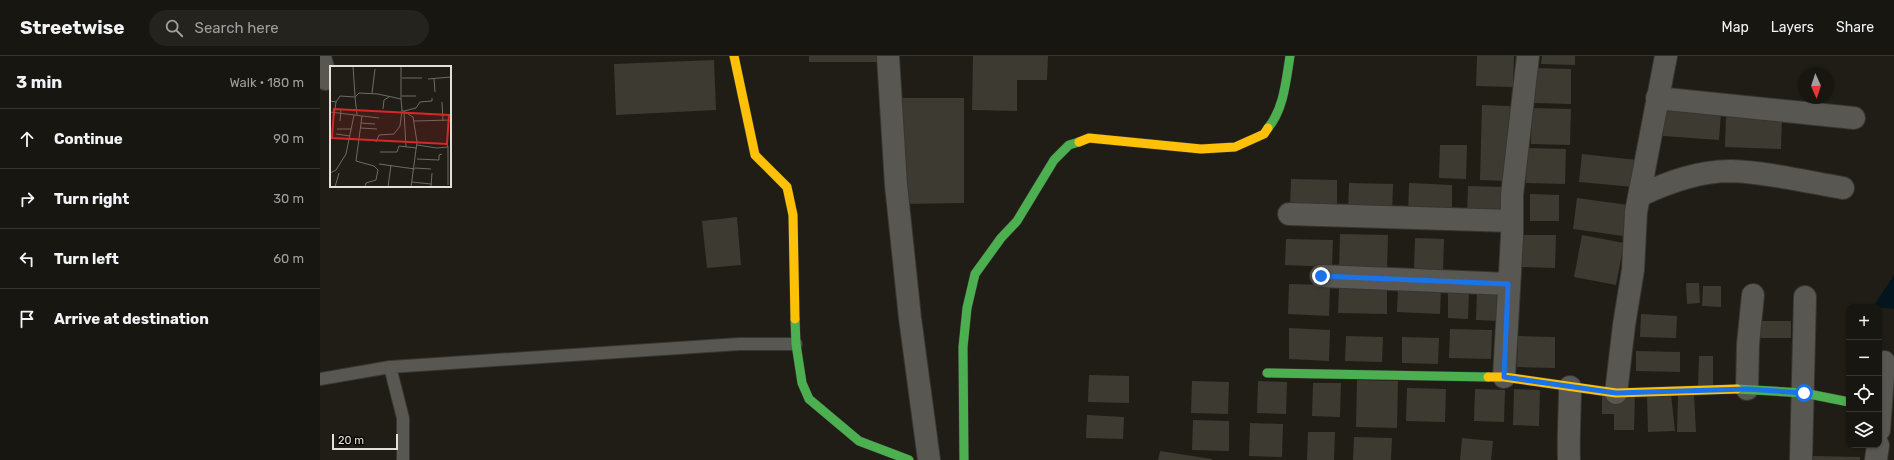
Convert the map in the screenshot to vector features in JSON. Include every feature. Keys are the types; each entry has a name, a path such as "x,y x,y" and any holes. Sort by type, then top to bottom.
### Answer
{"street":[{"path":"734,56 755,155 787,187 793,215 796,344 802,383 809,399 859,441 908,460"},
{"path":"888,56 896,185 910,318 929,460"},
{"path":"964,460 963,347 966,308 975,274 1017,221 1054,160 1069,145 1089,138 1201,149 1235,147 1264,134 1276,120 1285,88 1290,56"},
{"path":"1504,377 1512,195 1528,56"},
{"path":"1616,393 1624,325 1633,270 1636,212 1666,56"},
{"path":"320,57 326,79"},
{"path":"1657,98 1854,118"},
{"path":"1639,196 1668,182 1701,174 1731,171 1775,176 1843,188"},
{"path":"1289,214 1512,221"},
{"path":"1321,276 1508,284"},
{"path":"1747,389 1748,344 1753,295"},
{"path":"1801,460 1804,393 1805,297"},
{"path":"1882,419 1885,408 1884,362"},
{"path":"1267,373 1504,377 1616,393 1747,389 1804,393 1846,401"},
{"path":"1569,460 1568,430 1570,415 1570,387"},
{"path":"1876,460 1878,448"}],"lane":[{"path":"320,379 390,367 739,344 796,344"},
{"path":"390,367 403,418 403,460"}],"water":[{"path":"1894,275 1894,309 1882,308 1882,304 1875,304"}],"building":[{"path":"809,56 877,56 877,62 809,62"},
{"path":"973,56 1048,56 1047,80 1017,80 1017,111 972,110"},
{"path":"1477,56 1514,56 1513,87 1476,86"},
{"path":"1542,56 1575,56 1575,65 1541,64"},
{"path":"714,60 716,110 616,115 614,64"},
{"path":"1535,68 1571,69 1571,104 1534,103"},
{"path":"902,98 964,98 964,203 903,204"},
{"path":"1482,105 1510,106 1507,181 1480,180"},
{"path":"1532,108 1571,109 1570,145 1531,144"},
{"path":"1665,109 1721,113 1719,140 1663,136"},
{"path":"1726,115 1782,117 1781,149 1725,147"},
{"path":"1440,145 1467,145 1466,179 1439,178"},
{"path":"1527,148 1566,149 1565,184 1526,183"},
{"path":"1582,154 1637,160 1634,187 1579,182"},
{"path":"1291,179 1337,180 1337,210 1290,209"},
{"path":"1349,183 1393,184 1392,213 1348,212"},
{"path":"1409,183 1452,185 1452,215 1408,214"},
{"path":"1468,186 1505,187 1504,217 1467,216"},
{"path":"1530,194 1559,195 1559,221 1530,221"},
{"path":"1577,198 1628,205 1623,236 1573,229"},
{"path":"737,217 741,265 707,268 702,221"},
{"path":"1340,234 1388,235 1387,270 1339,268"},
{"path":"1522,235 1556,235 1555,268 1521,267"},
{"path":"1582,235 1624,243 1616,285 1574,277"},
{"path":"1415,238 1444,239 1443,271 1414,270"},
{"path":"1286,239 1333,240 1332,267 1285,265"},
{"path":"1686,283 1699,283 1700,303 1687,304"},
{"path":"1289,284 1330,285 1329,316 1288,314"},
{"path":"1703,286 1721,286 1721,307 1702,306"},
{"path":"1339,287 1387,288 1387,314 1338,313"},
{"path":"1398,287 1441,288 1440,314 1397,312"},
{"path":"1448,289 1469,290 1468,319 1448,318"},
{"path":"1477,289 1499,290 1498,321 1476,320"},
{"path":"1641,314 1677,316 1676,338 1640,337"},
{"path":"1751,321 1791,321 1791,338 1752,338"},
{"path":"1289,328 1330,330 1329,361 1289,359"},
{"path":"1450,329 1492,330 1491,359 1449,358"},
{"path":"1346,336 1383,337 1382,362 1345,361"},
{"path":"1518,336 1555,337 1555,368 1517,367"},
{"path":"1402,337 1439,338 1438,364 1402,363"},
{"path":"1636,351 1680,352 1680,372 1636,371"},
{"path":"1699,356 1713,356 1713,387 1698,386"},
{"path":"1089,375 1129,376 1129,403 1088,402"},
{"path":"1357,380 1398,381 1397,428 1356,427"},
{"path":"1192,381 1229,382 1228,414 1191,413"},
{"path":"1258,381 1287,382 1286,414 1257,413"},
{"path":"1313,383 1341,383 1340,417 1312,416"},
{"path":"1407,388 1446,389 1445,422 1406,421"},
{"path":"1475,389 1505,390 1504,422 1474,421"},
{"path":"1514,389 1540,390 1539,426 1513,425"},
{"path":"1602,394 1635,395 1634,430 1614,430 1614,414 1602,414"},
{"path":"1671,394 1675,431 1648,432 1647,395"},
{"path":"1694,394 1696,432 1677,432 1678,396"},
{"path":"1087,415 1124,417 1123,439 1086,438"},
{"path":"1193,420 1229,421 1229,451 1192,450"},
{"path":"1250,423 1283,424 1282,457 1249,456"},
{"path":"1308,432 1335,432 1334,460 1307,460"},
{"path":"1354,437 1392,438 1391,460 1353,460"},
{"path":"1462,438 1493,441 1491,460 1460,460"},
{"path":"1160,451 1212,459 1212,460 1158,460"},
{"path":"1809,456 1860,457 1860,460 1809,460"}],"traffic: fast":[{"path":"1268,128 1278,112 1284,94 1290,56"},
{"path":"964,460 963,347 967,308 975,274 1001,238 1017,221 1054,160 1069,145 1079,142"},
{"path":"795,319 796,344 802,383 809,399 859,441 909,460"},
{"path":"1267,373 1488,377"},
{"path":"1737,389 1804,393 1846,401"}],"traffic: slow":[{"path":"734,56 755,155 787,187 793,215 795,319"},
{"path":"1079,142 1089,138 1201,149 1235,147 1264,134 1268,128"},
{"path":"1488,377 1504,377 1616,393 1737,389"}],"route":[{"path":"1321,276 1508,284 1504,377 1616,393 1747,389 1804,393"}]}
